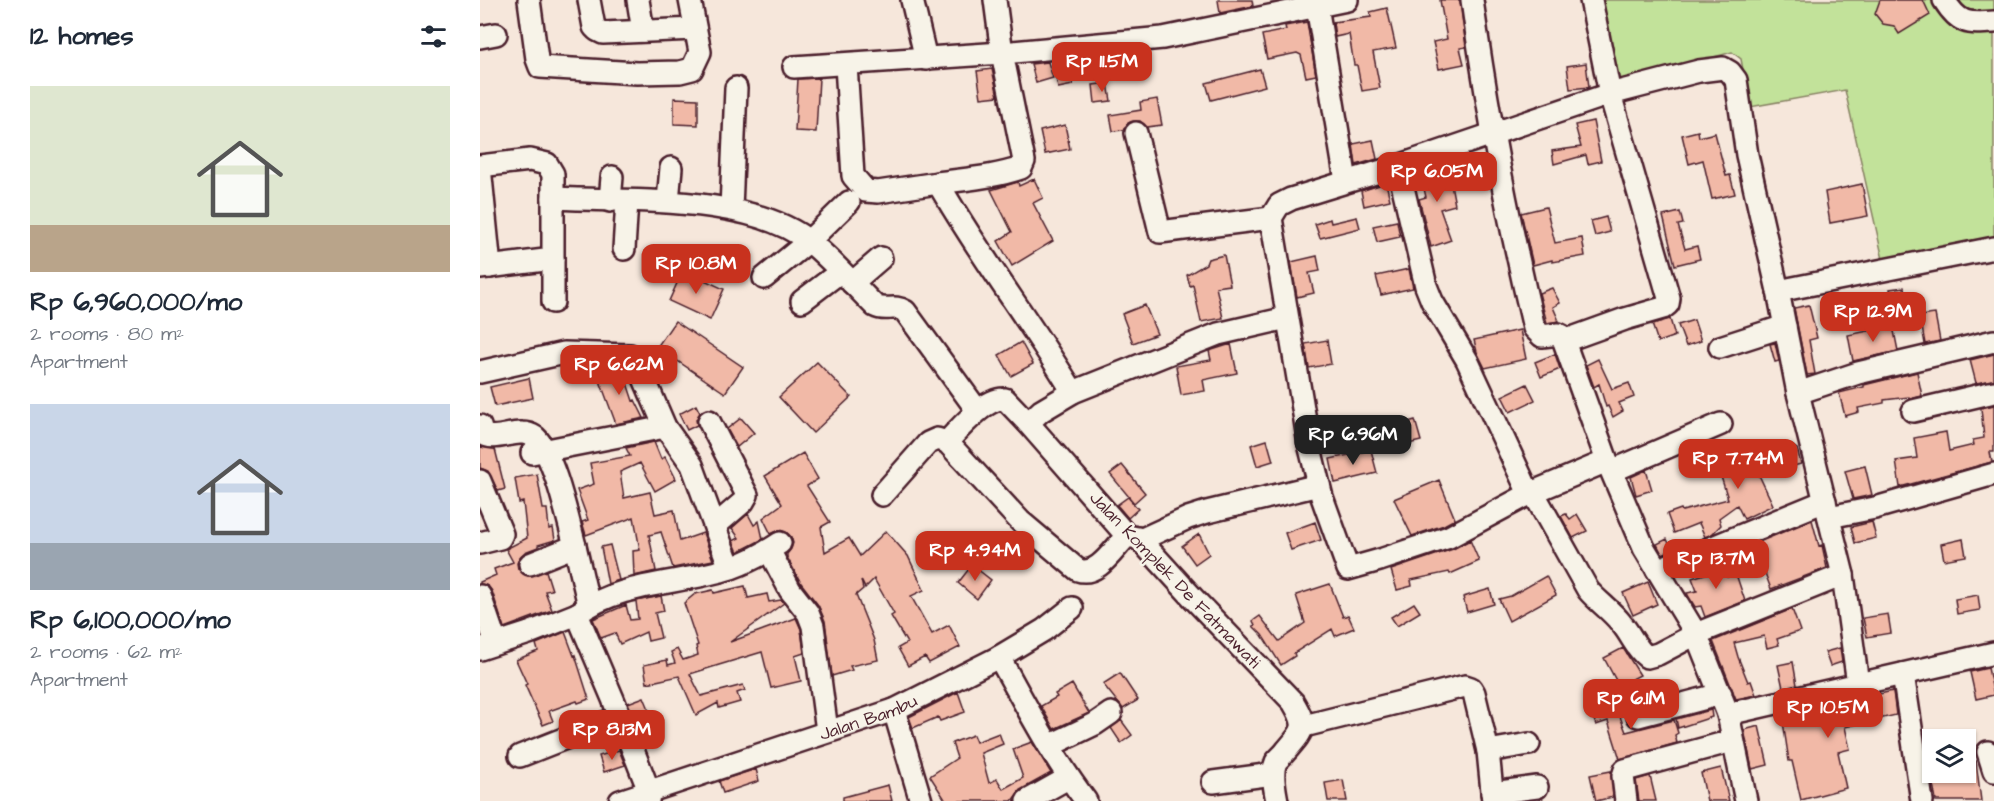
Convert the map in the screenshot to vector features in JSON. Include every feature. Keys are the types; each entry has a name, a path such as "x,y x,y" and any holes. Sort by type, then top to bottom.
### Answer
{"street":[{"path":"529,0 540,67 637,73 680,72 692,69 700,52 690,0"},
{"path":"589,0 597,30 603,33 695,28"},
{"path":"638,0 643,31"},
{"path":"912,0 926,59"},
{"path":"846,64 853,176 866,191 878,192 992,176 1016,169 1023,165 1024,153 1002,53 995,0"},
{"path":"794,67 926,59 1163,38 1317,3 1347,0"},
{"path":"1472,0 1492,133 1513,240 1534,328 1542,336 1558,334 1564,341 1609,466 1644,548 1696,633 1728,714 1746,801"},
{"path":"1564,341 1663,308 1668,304 1669,298 1610,94 1591,0"},
{"path":"1944,0 1958,18 1972,24 1994,22"},
{"path":"1317,3 1346,181"},
{"path":"1721,424 1531,493 1449,537 1348,568 1319,485 1309,444 1271,218 1278,206 1291,199 1398,166 1610,94 1699,71 1723,68 1730,72 1736,80 1747,155 1778,291 1798,393 1843,575 1858,684"},
{"path":"731,209 736,88"},
{"path":"1136,133 1160,232 1271,218"},
{"path":"553,259 485,268 480,166 531,160 547,164 553,174 553,198 553,259 553,302"},
{"path":"1398,166 1426,286 1432,301 1467,360 1525,485 1538,501 1588,590 1623,625 1639,651 1647,657 1658,654 1696,633 1843,575"},
{"path":"668,201 671,168"},
{"path":"612,177 619,201 624,249"},
{"path":"938,183 960,221 1023,313 1073,392"},
{"path":"553,198 668,201 731,209 786,228 809,241 875,306 884,309 898,307 905,311 977,410 947,442"},
{"path":"764,278 809,241 849,202"},
{"path":"1778,291 1994,248"},
{"path":"802,301 881,258"},
{"path":"1028,423 1041,411 1073,392 1218,334 1287,318"},
{"path":"1720,347 1785,326"},
{"path":"1798,393 1858,373 1994,341"},
{"path":"480,372 564,353 630,355 637,362 665,427 692,465 730,568"},
{"path":"1913,411 1994,392"},
{"name":"Jalan Komplek De Fatmawati","path":"977,410 1003,399 1028,423 1133,538 1293,702 1302,717 1304,726"},
{"path":"709,421 747,495 743,502 715,526"},
{"path":"480,426 482,433 490,437 523,433 534,436 538,452 551,467 575,546 583,610 619,717 649,796"},
{"path":"538,452 665,427"},
{"path":"882,495 928,443 937,439 947,442 1020,521 1078,570 1084,572 1094,570 1133,538 1207,512 1319,485"},
{"path":"1657,570 1827,509 1875,508 1994,474"},
{"path":"480,481 502,534 500,538 480,543"},
{"path":"530,564 575,546"},
{"path":"480,596 488,646 583,610 627,590 730,568 775,547 790,590 808,613 813,626 827,731"},
{"name":"Jalan Bambu","path":"620,801 649,796 827,731 894,710 999,657 1044,630 1072,608"},
{"path":"1728,714 1994,653"},
{"path":"999,657 1068,778 1086,801"},
{"path":"1903,674 1922,801"},
{"path":"1277,801 1274,774 1276,763 1299,736 1304,726 1465,686 1471,688 1474,693 1488,751 1492,797 1537,787"},
{"path":"1638,716 1721,694"},
{"path":"894,710 921,801"},
{"path":"1049,746 1095,724 1111,712"},
{"path":"520,756 619,717"},
{"path":"1626,801 1623,776 1625,770 1732,741"},
{"path":"1488,751 1529,744"},
{"path":"1213,782 1274,774"},
{"path":"1027,801 1068,778"}],"green space":[{"path":"1597,0 1994,0 1994,242 1884,264 1845,90 1750,107 1741,59 1732,52 1612,85"}],"building":[{"path":"1218,0 1252,0 1253,6 1220,13"},
{"path":"1440,0 1460,0 1466,47 1460,48 1464,64 1439,69 1433,42 1447,39"},
{"path":"1880,0 1923,0 1930,15 1899,34 1894,26 1883,24 1875,14"},
{"path":"1387,8 1396,48 1373,52 1380,88 1362,91 1357,65 1354,65 1349,34 1335,37 1333,22 1371,17 1370,12"},
{"path":"1307,22 1316,75 1306,77 1301,55 1297,53 1267,59 1262,35 1286,30 1285,26"},
{"path":"1048,62 1053,78 1036,83 1031,64"},
{"path":"1586,63 1589,87 1570,89 1567,66"},
{"path":"1069,66 1073,85 1058,88 1054,69"},
{"path":"992,69 998,96 981,98 977,71"},
{"path":"1260,69 1265,86 1211,100 1206,83"},
{"path":"819,78 816,132 795,131 798,79"},
{"path":"1108,83 1111,101 1095,103 1093,85"},
{"path":"674,98 698,99 698,125 674,124"},
{"path":"1157,99 1162,125 1147,127 1140,121 1134,121 1128,123 1124,130 1113,131 1110,115 1141,110 1140,102"},
{"path":"1593,121 1601,161 1588,164 1586,155 1554,164 1552,151 1581,147 1575,125"},
{"path":"1065,125 1070,149 1045,154 1040,131"},
{"path":"1698,131 1699,137 1715,133 1726,176 1730,175 1735,194 1712,199 1703,160 1689,164 1682,135"},
{"path":"1373,140 1377,159 1356,165 1353,144"},
{"path":"1447,163 1455,205 1440,209 1451,240 1431,247 1419,199 1426,197 1420,172"},
{"path":"1034,179 1043,198 1033,203 1053,241 1012,266 998,241 1012,232 991,190 1018,182 1019,186"},
{"path":"1386,183 1390,200 1364,206 1361,191"},
{"path":"1862,184 1868,216 1830,223 1825,192"},
{"path":"1546,207 1555,243 1582,238 1585,256 1533,265 1521,213"},
{"path":"1680,212 1683,224 1678,225 1685,249 1697,246 1700,259 1675,265 1663,216"},
{"path":"1357,217 1360,228 1320,238 1315,224 1330,219 1331,223"},
{"path":"1606,217 1610,232 1595,236 1591,221"},
{"path":"1397,221 1400,237 1377,242 1373,226"},
{"path":"1224,255 1230,285 1216,287 1223,318 1201,322 1193,285 1190,286 1187,275 1206,264 1208,259"},
{"path":"1317,256 1320,271 1309,273 1314,293 1297,297 1291,262"},
{"path":"1409,269 1413,288 1381,295 1376,276"},
{"path":"683,270 724,289 710,320 669,301"},
{"path":"1904,287 1908,312 1893,314 1890,289"},
{"path":"1552,288 1560,303 1553,307 1559,321 1547,323 1539,293"},
{"path":"1145,305 1157,334 1133,343 1122,314"},
{"path":"1809,305 1817,338 1809,340 1815,374 1807,375 1794,308"},
{"path":"1935,314 1940,341 1925,344 1920,316"},
{"path":"1670,319 1675,336 1658,342 1652,324"},
{"path":"1694,320 1701,341 1686,346 1678,325"},
{"path":"675,321 743,367 725,393 657,347"},
{"path":"1893,326 1898,351 1853,361 1848,335"},
{"path":"1520,330 1526,359 1485,368 1474,340"},
{"path":"1327,340 1331,364 1309,368 1305,344"},
{"path":"1021,342 1033,364 1011,376 999,355"},
{"path":"1775,343 1779,361 1775,362 1770,344"},
{"path":"1231,344 1237,373 1203,380 1205,391 1181,395 1176,366 1211,360 1209,351"},
{"path":"1555,354 1560,369 1541,377 1535,362"},
{"path":"1994,354 1994,380 1976,383 1970,360"},
{"path":"1598,359 1612,389 1629,383 1634,397 1619,403 1623,411 1613,417 1608,406 1606,407 1599,384 1594,387 1586,365"},
{"path":"817,362 851,397 813,433 779,397"},
{"path":"615,367 622,368 633,401 635,400 644,418 616,424 597,373"},
{"path":"1917,372 1922,396 1884,400 1884,403 1858,408 1859,412 1845,416 1839,393"},
{"path":"529,378 533,398 495,406 490,387"},
{"path":"1527,384 1535,400 1510,412 1502,396"},
{"path":"696,405 700,413 696,420 697,425 687,430 679,414"},
{"path":"1994,405 1994,452 1990,452 1992,462 1900,487 1896,461 1917,458 1914,438 1946,432 1949,451 1974,445 1973,440 1984,438 1981,408"},
{"path":"741,418 754,433 737,447 727,429"},
{"path":"1415,420 1421,441 1404,445 1398,425"},
{"path":"1267,440 1273,461 1257,466 1251,445"},
{"path":"654,442 661,459 665,457 676,479 655,491 640,463 620,472 624,498 650,492 655,514 674,510 680,541 703,533 713,560 673,568 661,532 649,535 656,571 634,576 633,551 640,550 634,517 586,535 582,522 588,520 577,490 594,484 590,463 630,456 626,448"},
{"path":"1790,444 1797,449 1801,464 1759,475 1773,505 1744,519 1737,505 1719,518 1721,525 1705,537 1699,523 1674,533 1667,514 1728,499 1718,467"},
{"path":"480,447 495,449 505,489 498,491 488,471 480,468"},
{"path":"1371,450 1377,473 1335,483 1330,459"},
{"path":"803,453 818,479 807,486 830,522 821,527 825,552 849,538 860,556 886,531 908,556 924,590 911,596 932,634 949,625 960,647 929,663 925,657 908,666 898,648 907,643 891,616 894,614 874,579 865,588 861,580 863,589 856,595 874,640 878,660 850,666 852,670 832,676 825,621 818,605 801,583 787,557 793,543 791,537 780,530 771,534 763,518 782,504 765,476"},
{"path":"1122,465 1145,493 1134,503 1110,474"},
{"path":"1865,466 1872,495 1853,499 1845,471"},
{"path":"1646,470 1652,490 1636,495 1631,477"},
{"path":"537,474 543,509 547,509 549,529 553,528 555,540 525,552 517,563 518,569 528,576 546,571 552,590 545,591 552,610 504,628 492,591 480,582 496,575 494,569 513,562 506,549 527,538 523,502 519,503 515,478"},
{"path":"1439,480 1455,519 1412,536 1394,499"},
{"path":"1128,497 1138,509 1128,518 1117,505"},
{"path":"748,514 754,525 759,521 763,539 738,552 733,541 739,538 732,528"},
{"path":"1566,514 1570,519 1577,514 1587,531 1573,538 1561,516"},
{"path":"1812,520 1819,546 1822,545 1827,568 1771,589 1754,544"},
{"path":"1315,522 1321,540 1291,550 1285,533"},
{"path":"1872,522 1876,538 1855,543 1851,527"},
{"path":"1199,534 1209,554 1195,564 1182,546"},
{"path":"1667,539 1672,550 1662,554 1657,544"},
{"path":"1963,539 1966,556 1944,560 1941,544"},
{"path":"1470,540 1479,561 1450,574 1449,572 1411,580 1412,586 1397,590 1391,570 1453,549"},
{"path":"610,545 619,580 608,584 601,547"},
{"path":"1725,556 1727,577 1736,574 1745,601 1705,617 1701,606 1695,607 1687,593 1697,591 1692,578 1714,571 1711,561"},
{"path":"972,565 991,580 977,599 958,583"},
{"path":"1546,576 1556,595 1509,621 1499,599 1511,596"},
{"path":"1648,582 1657,604 1633,615 1623,593"},
{"path":"1330,584 1343,617 1348,615 1354,628 1335,636 1332,629 1294,653 1295,656 1281,665 1262,635 1253,626 1255,625 1253,621 1260,616 1279,641 1305,623 1296,595"},
{"path":"745,586 748,598 767,594 769,602 781,600 784,603 730,642 796,618 801,629 804,653 795,656 801,681 771,688 762,652 690,674 701,696 743,685 745,690 737,693 740,702 719,708 718,703 696,715 679,676 647,683 644,665 667,660 668,665 675,663 671,652 677,649 683,660 698,655 696,646 698,645 684,603 695,594 713,590 714,593"},
{"path":"1490,589 1494,604 1467,612 1463,597"},
{"path":"1978,595 1980,610 1957,614 1955,599"},
{"path":"661,596 664,611 655,613 661,638 648,641 646,632 620,644 615,633 601,638 593,619 626,605 630,620 638,619 636,601"},
{"path":"1414,603 1420,612 1397,626 1391,617"},
{"path":"1792,609 1800,631 1777,639 1779,645 1767,648 1764,636 1734,643 1748,682 1751,681 1756,695 1736,699 1713,641"},
{"path":"1888,614 1891,633 1867,637 1863,618"},
{"path":"565,632 589,699 549,711 553,721 543,725 516,660 538,651 536,644"},
{"path":"1623,648 1640,675 1619,686 1604,658"},
{"path":"1840,648 1842,662 1830,666 1825,652"},
{"path":"1793,662 1797,685 1783,688 1778,665"},
{"path":"1988,668 1994,695 1976,699 1970,672"},
{"path":"1120,673 1138,700 1123,709 1103,684"},
{"path":"1072,684 1089,713 1054,729 1041,706 1057,697 1055,694"},
{"path":"1893,691 1896,715 1845,727 1850,749 1838,752 1846,788 1801,800 1792,761 1789,761 1782,715 1879,692 1880,694"},
{"path":"958,692 965,712 940,721 938,717 913,728 909,717"},
{"path":"1611,693 1626,732 1674,720 1678,733 1675,735 1677,743 1620,759 1608,721 1596,725 1587,701"},
{"path":"644,697 649,709 633,715 628,703"},
{"path":"1711,710 1712,717 1678,728 1676,719"},
{"path":"1121,720 1132,735 1121,743 1111,728"},
{"path":"1759,726 1768,765 1752,769 1744,730"},
{"path":"999,733 1003,744 981,753 989,783 997,779 1003,789 1023,778 1013,749 1032,742 1051,773 1020,790 1012,801 946,801 930,776 957,758 952,743 973,735 976,742"},
{"path":"619,750 625,765 604,772 599,756"},
{"path":"1976,761 1981,801 1936,801 1933,783 1976,783"},
{"path":"1721,768 1729,801 1707,801 1701,773"},
{"path":"756,769 759,781 723,793 719,781"},
{"path":"1611,771 1613,797 1596,801 1590,775"},
{"path":"1650,776 1656,801 1639,801 1636,780"},
{"path":"1343,780 1347,801 1328,801 1325,783"},
{"path":"888,785 892,801 843,801 843,797"}]}
